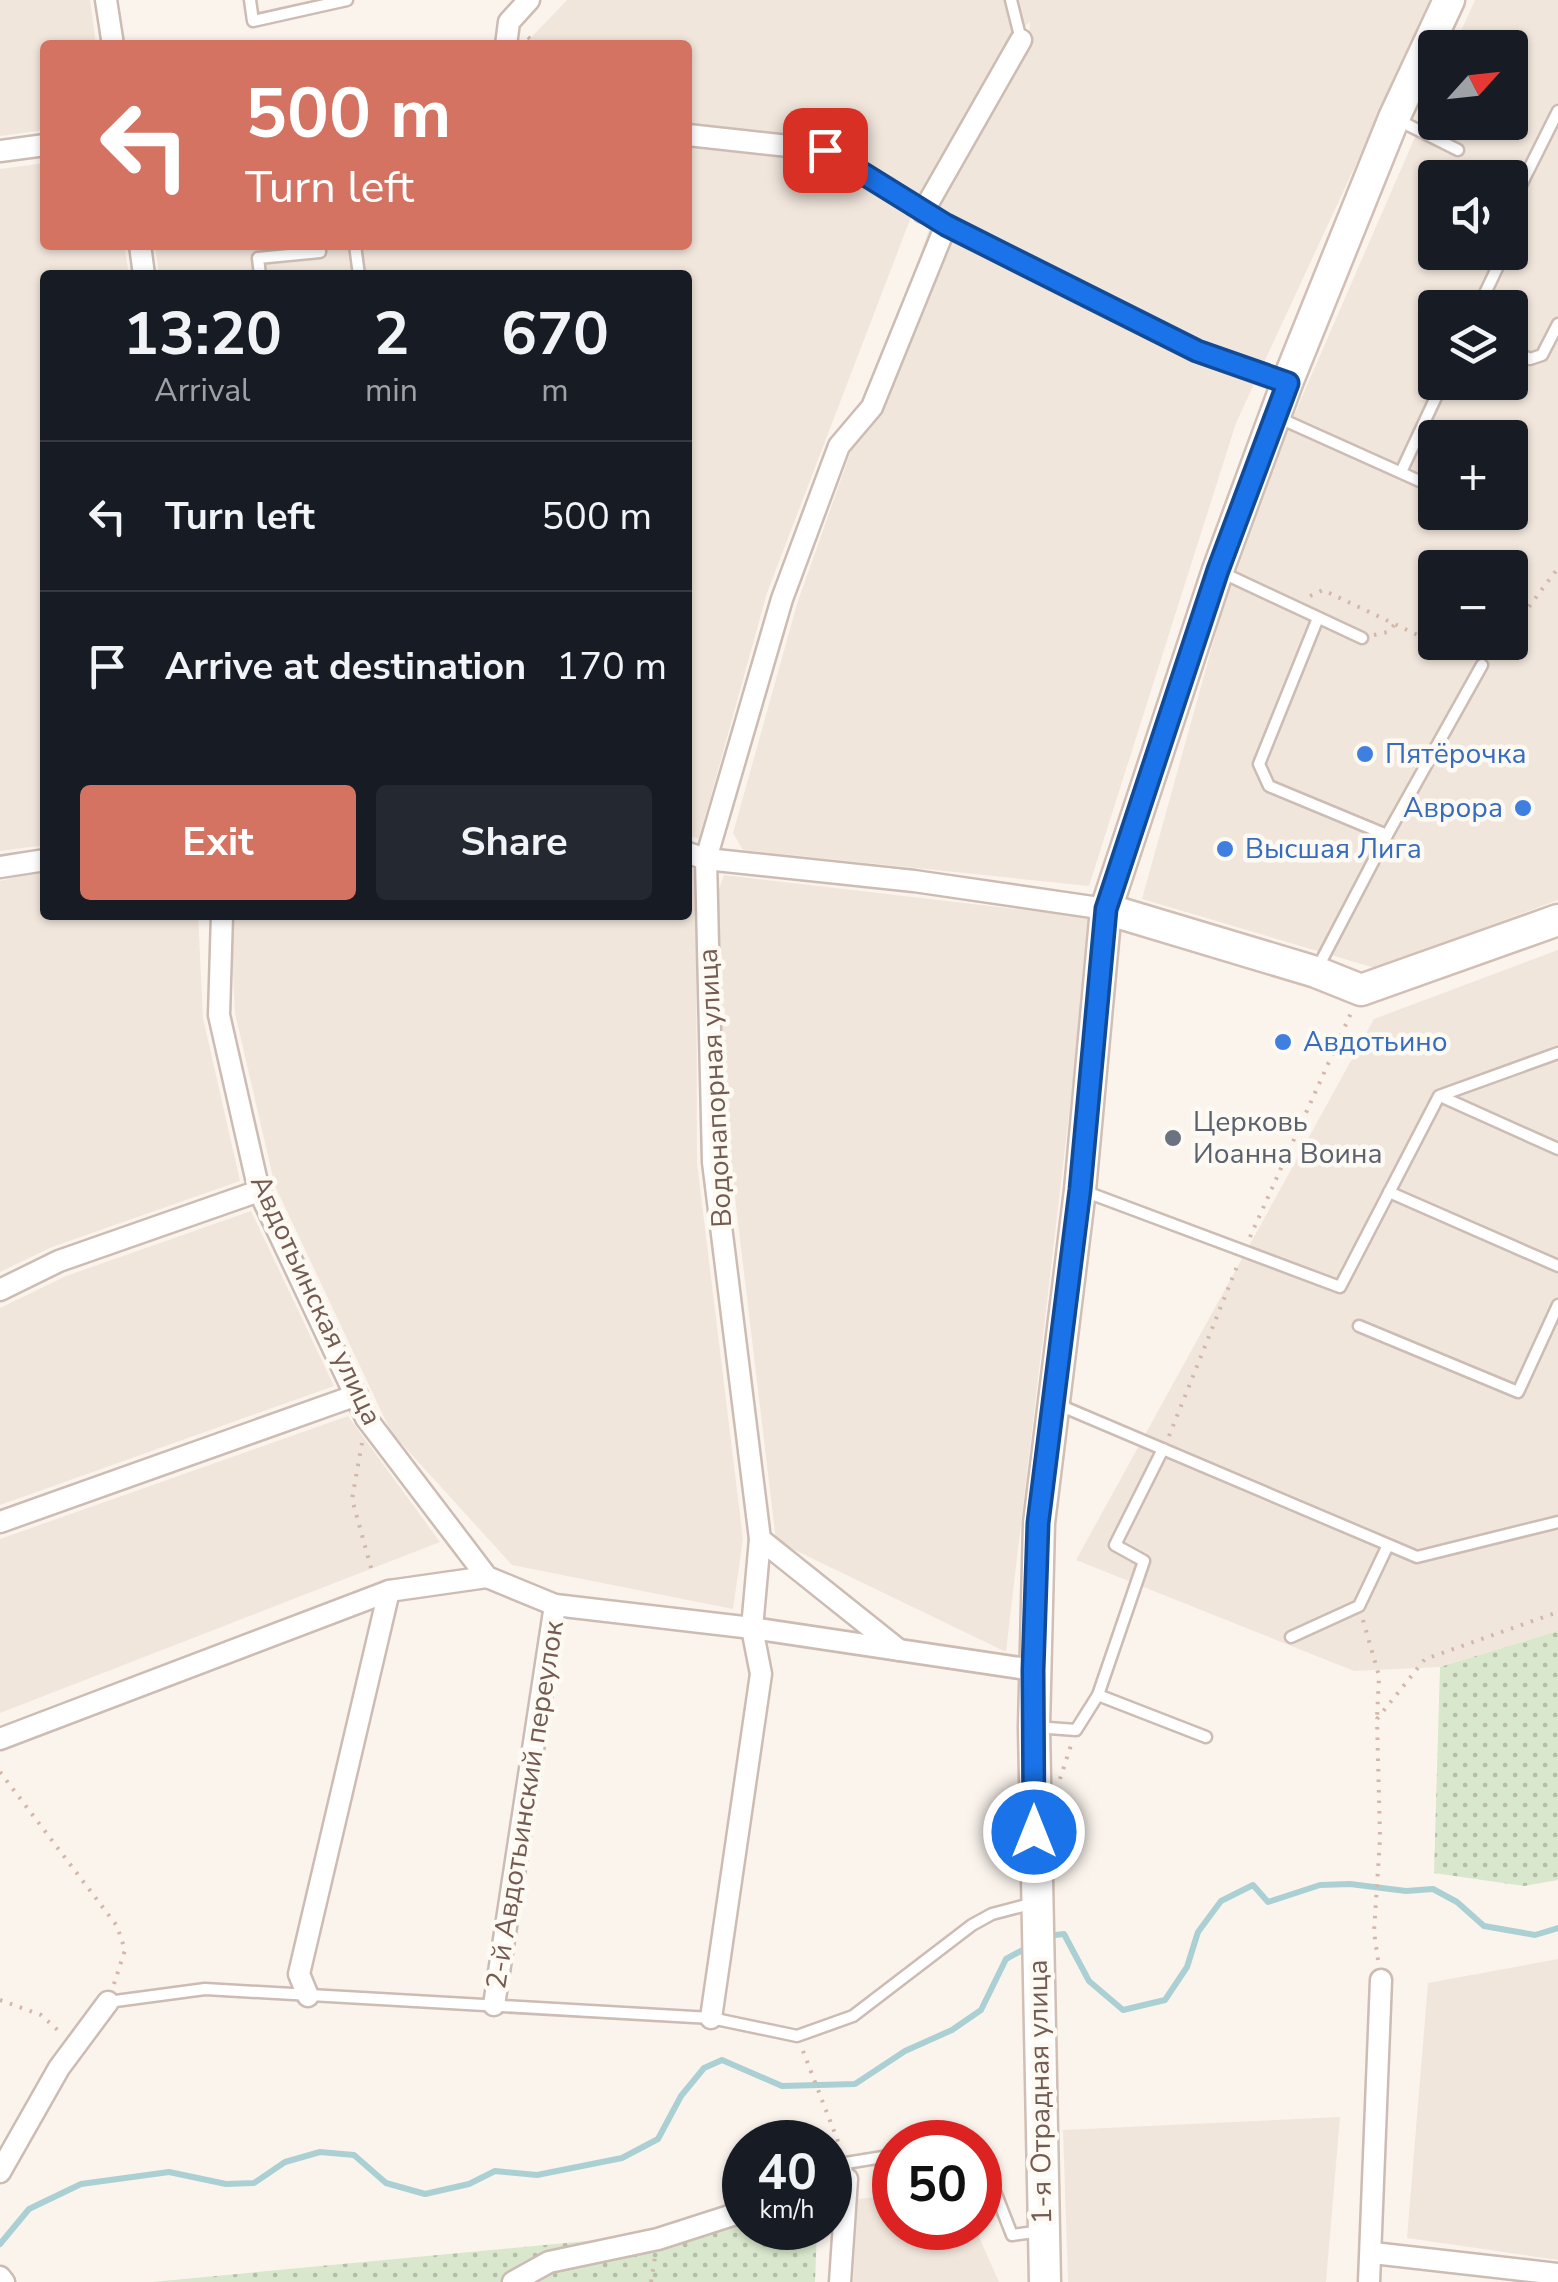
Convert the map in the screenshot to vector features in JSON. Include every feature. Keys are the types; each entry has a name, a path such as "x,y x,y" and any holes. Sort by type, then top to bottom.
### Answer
{"main road":[{"name":"1-я Отрадная улица","path":"1044,2282 1033,1670 1038,1523 1080,1190 1106,909 1218,570 1288,383 1394,118 1449,0"},
{"path":"1106,909 1316,972 1361,990 1558,920"}],"street":[{"path":"106,0 112,40"},
{"path":"507,40 509,22 528,0"},
{"path":"924,212 1021,40"},
{"path":"692,136 825,150 946,225 1197,351 1288,383"},
{"path":"0,151 40,146"},
{"name":"Водонапорная улица","path":"711,2018 761,1674 752,1628 760,1539 713,1162 697,856 782,599 839,446 872,407 946,225"},
{"path":"697,856 914,881 1106,909"},
{"path":"0,867 40,861"},
{"name":"Авдотьинская улица","path":"222,920 219,1015 260,1191 366,1418 487,1577"},
{"path":"0,1290 59,1262 260,1191"},
{"path":"0,1522 356,1395"},
{"path":"760,1539 899,1650"},
{"path":"0,1738 389,1591 487,1577 555,1604 752,1628 1033,1670"},
{"path":"308,1996 298,1974 389,1591"},
{"name":"2-й Авдотьинский переулок","path":"494,2004 555,1604"},
{"path":"1369,2282 1381,1980"},
{"path":"0,2172 74,2046 108,2002"},
{"path":"513,2282 549,2262 658,2238 722,2218"},
{"path":"840,2250 840,2282"},
{"path":"1373,2253 1558,2274"}],"lane":[{"path":"250,0 254,21 347,0"},
{"path":"1012,0 1021,40"},
{"path":"1528,169 1558,111"},
{"path":"1394,118 1458,150"},
{"path":"259,270 258,258 320,250"},
{"path":"1528,358 1542,355 1558,324"},
{"path":"1401,472 1435,400"},
{"path":"1276,416 1418,480"},
{"path":"1218,570 1362,638"},
{"path":"1318,618 1259,764 1269,786 1387,835"},
{"path":"1316,972 1482,666"},
{"path":"1080,1190 1340,1286 1439,1096 1558,1053"},
{"path":"1439,1096 1558,1149"},
{"path":"1389,1192 1558,1266"},
{"path":"1359,1326 1518,1392 1558,1305"},
{"path":"1054,1402 1416,1558 1558,1522"},
{"path":"1034,1726 1076,1730 1098,1695 1144,1561 1115,1544 1163,1449"},
{"path":"1291,1637 1360,1606 1388,1545"},
{"path":"1098,1695 1206,1737"},
{"path":"108,2002 205,1989 711,2018 797,2036 853,2016 972,1925 992,1914 1035,1903"},
{"path":"1002,2210 1012,2235 1042,2230"}],"path":[{"path":"1528,608 1558,568"},
{"path":"1302,610 1312,594 1324,590 1482,666"},
{"path":"1362,638 1388,632 1396,624"},
{"path":"1163,1449 1244,1250 1361,990"},
{"path":"362,1602 373,1574 352,1499 366,1418"},
{"path":"1360,1606 1379,1676 1380,1838 1374,1932 1381,1980"},
{"path":"1377,1719 1424,1659 1558,1612"},
{"path":"0,1772 117,1926 125,1950 108,2002"},
{"path":"0,2000 41,2015 74,2046"},
{"path":"797,2036 827,2120"}],"shaded area":[{"path":"0,0 90,0 95,40 40,40 40,131 0,136"},
{"path":"567,0 1432,0 1236,423 1089,886 743,850 733,833 797,604 933,218 1028,48 1030,22 1009,39 916,204 767,593 699,839 692,836 692,270 158,270 156,250 692,250 692,40 529,40"},
{"path":"1475,0 1558,0 1558,900 1375,968 1142,899 1236,560 1418,130 1418,140 1528,140 1528,30 1462,30"},
{"path":"40,164 40,250 125,250 128,270 40,270 40,846 0,851 0,169"},
{"path":"692,868 696,870 697,1163 743,1539 733,1609 512,1565 391,1432 275,1186 235,1013 230,920 692,920"},
{"path":"40,871 40,920 198,920 203,1018 240,1181 52,1247 0,1272 0,881"},
{"path":"724,875 1092,918 1006,1652 776,1541 718,1055 713,905"},
{"path":"1558,950 1558,1631 1440,1667 1354,1671 1076,1560 1374,1019"},
{"path":"251,1211 334,1386 0,1505 0,1308 66,1276"},
{"path":"348,1416 440,1542 0,1713 0,1539"},
{"path":"1558,1959 1558,2260 1407,2238 1428,1983"},
{"path":"1340,2117 1326,2282 1068,2282 1063,2130"},
{"path":"872,2197 872,2250 985,2250 999,2282 853,2282 858,2199"}],"green space":[{"path":"1558,1631 1558,1880 1524,1886 1434,1873 1440,1667"},
{"path":"722,2228 722,2250 816,2250 815,2282 152,2282"}],"waterway":[{"path":"1047,1936 1064,1934 1089,1981 1123,2010 1165,2000 1187,1967 1198,1932 1221,1901 1253,1885 1268,1902 1320,1885 1433,1889 1457,1902 1484,1926 1535,1935 1558,1928"},
{"path":"0,2244 29,2209 81,2184 169,2172 226,2184 254,2183 285,2162 320,2152 354,2155 386,2183 425,2194 469,2184 495,2171 537,2175 622,2158 658,2139 681,2096 704,2068 722,2060 782,2086 855,2084 905,2051 952,2030 981,2010 1006,1959 1028,1947"}],"place":[{"name":"Пятёрочка","path":"1365,754"},
{"name":"Аврора","path":"1523,808"},
{"name":"Высшая Лига","path":"1225,849"},
{"name":"Авдотьино","path":"1283,1042"},
{"name":"Церковь Иоанна Воина","path":"1173,1138"}],"route":[{"path":"825,150 946,225 1197,351 1288,383 1218,570 1106,909 1080,1190 1038,1523 1033,1670 1034,1832"}]}
